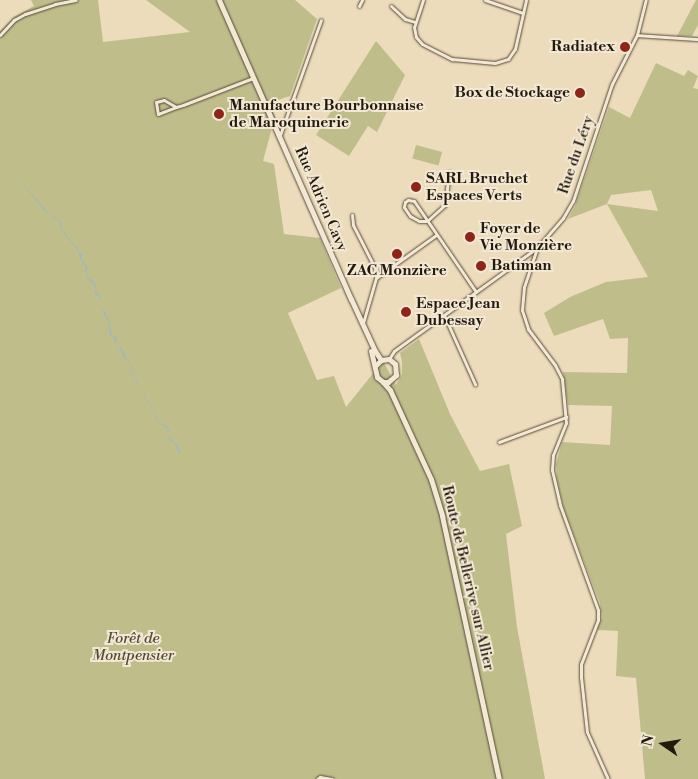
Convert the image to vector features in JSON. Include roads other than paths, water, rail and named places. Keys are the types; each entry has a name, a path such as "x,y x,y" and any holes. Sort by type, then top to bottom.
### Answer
{"main road":[{"name":"Rue Adrien Cavy","path":"219,0 351,299 376,365"},
{"name":"Rue Adrien Cavy","path":"351,299 374,351 382,360"},
{"path":"390,390 391,381 397,371 395,364 389,359 382,360 376,365 375,374 383,382 391,381"},
{"name":"Route de Bellerive sur Allier","path":"383,382 390,390 431,479 442,516 499,779"}],"street":[{"path":"0,35 14,20 25,14 55,4 76,0"},
{"path":"359,6 362,0"},
{"path":"423,0 415,22 415,32 419,41 440,54 459,60 495,63 505,60 512,55 526,0"},
{"path":"485,0 524,13"},
{"name":"Rue du Léry","path":"389,359 394,351 537,248 563,218 573,201 612,84 637,35 646,0"},
{"path":"391,6 405,19 415,22"},
{"path":"280,135 321,20"},
{"path":"637,35 651,38 698,39"},
{"path":"176,107 164,100 156,102 158,114 254,78"},
{"path":"449,172 445,205 427,221 419,221 410,216 404,207 405,202 408,200 414,201 427,221 436,235 476,292"},
{"path":"352,215 353,225 379,276"},
{"path":"363,323 374,280 436,235"},
{"path":"537,248 524,286 524,320 528,330 560,374 566,417 564,428 553,455 552,470 560,505 598,610 598,620 581,664 581,676 587,732 608,779"},
{"path":"358,312 366,310"},
{"path":"444,315 475,384"},
{"path":"499,442 566,417"},
{"path":"317,779 320,777 332,779"}],"water":[{"path":"16,175 50,215 61,221 61,228 75,246 79,247 78,251 60,228 60,221 53,218 43,209"},
{"path":"78,251 82,254 82,260 88,268 86,271 88,277 96,284 95,290 101,297 102,310 105,312 110,323 111,333 117,339 116,342 130,362 133,376 137,380 140,391 136,380 132,376 130,363 123,356 114,341 115,339 109,334 108,326 109,323 102,311 101,298 95,294 94,284 90,282 87,276 85,271 86,268 81,260"},
{"path":"145,395 145,399 149,401 159,422 170,430 167,432 168,429 158,422 154,415 149,402 144,399"},
{"path":"167,432 171,440 176,443 180,451 179,455 175,443 170,441"}],"place":[{"name":"Radiatex","path":"625,47"},
{"name":"Box de Stockage","path":"580,93"},
{"name":"Manufacture Bourbonnaise de Maroquinerie","path":"219,114"},
{"name":"SARL Bruchet Espaces Verts","path":"416,187"},
{"name":"Foyer de Vie Monzière","path":"470,237"},
{"name":"ZAC Monzière","path":"397,254"},
{"name":"Batiman","path":"481,266"},
{"name":"Espace Jean Dubessay","path":"406,312"}],"park label":[{"name":"Forêt de Montpensier","path":"133,646"}]}
